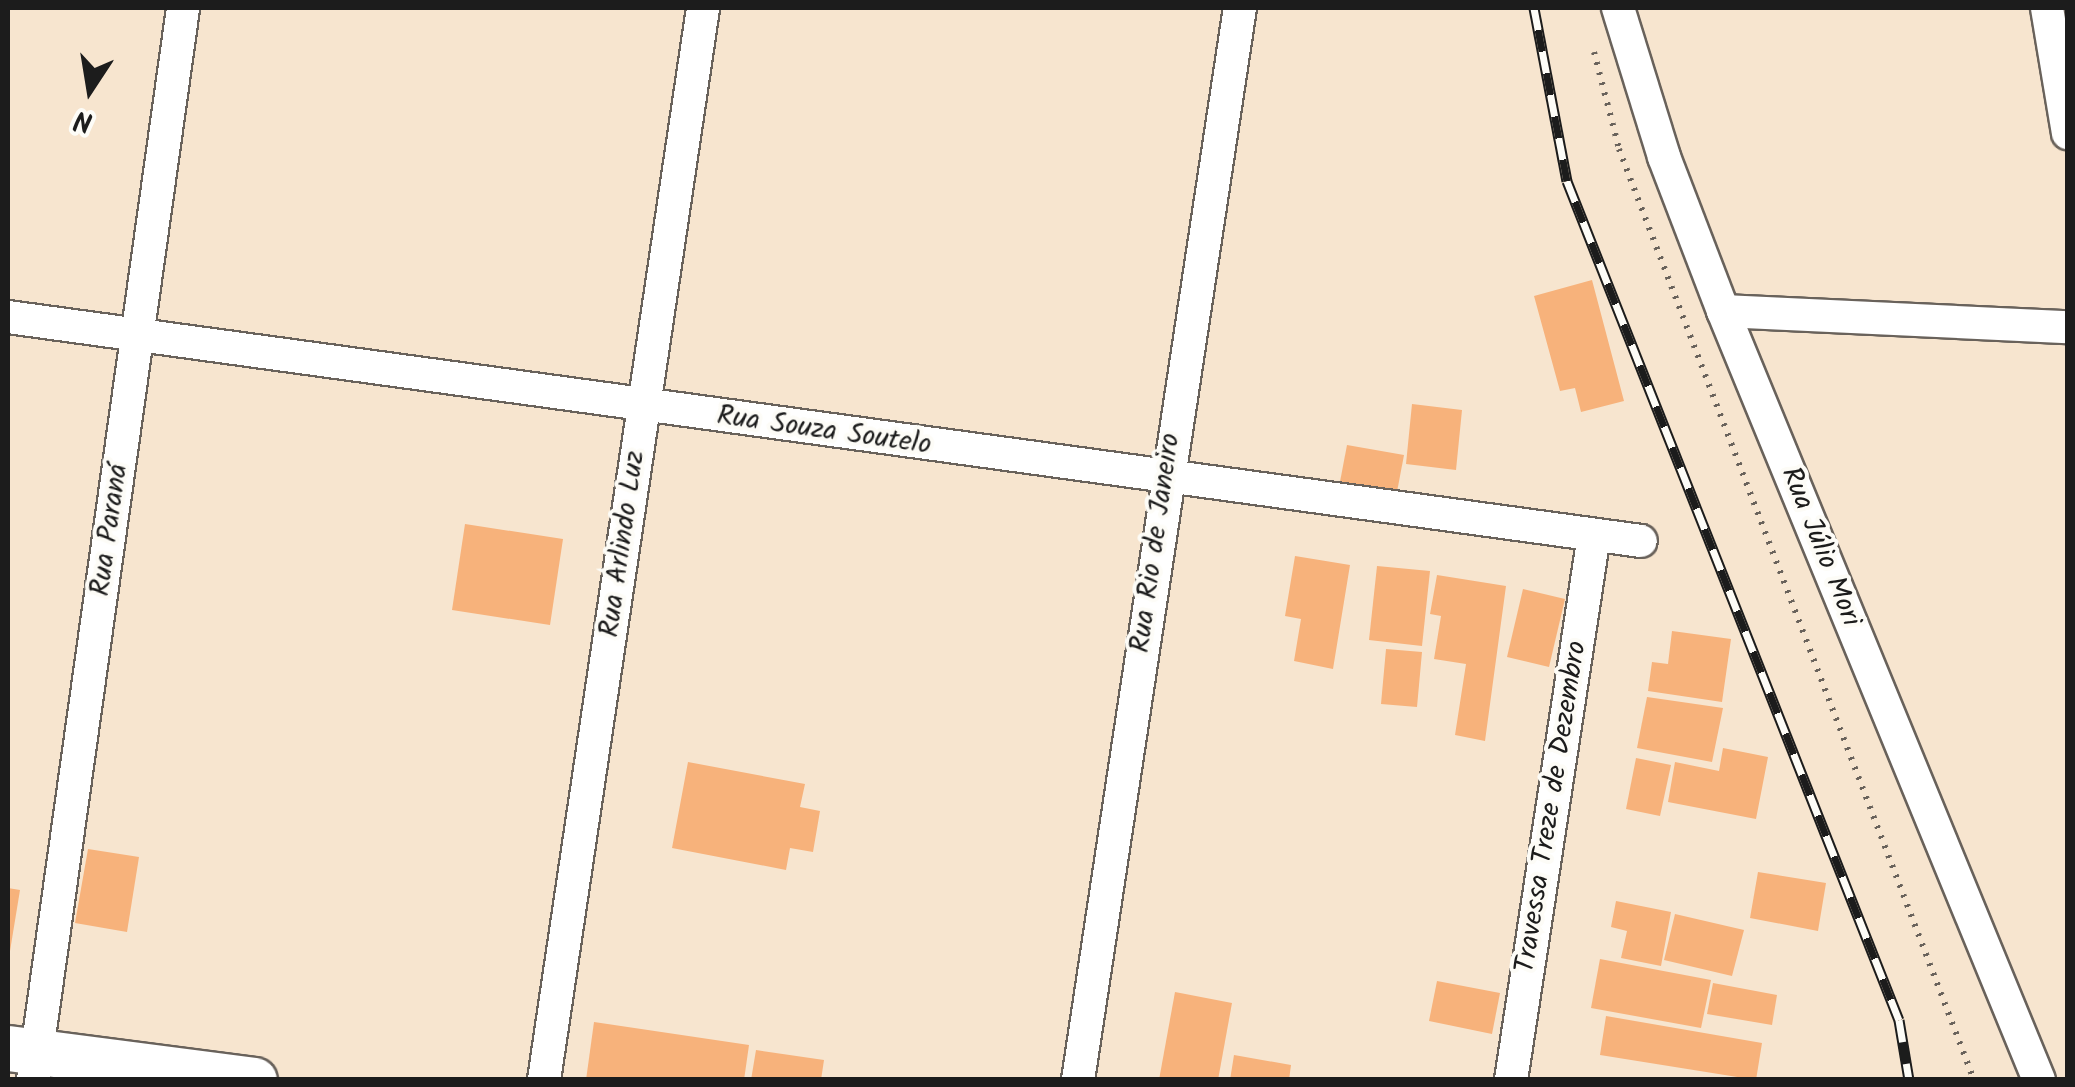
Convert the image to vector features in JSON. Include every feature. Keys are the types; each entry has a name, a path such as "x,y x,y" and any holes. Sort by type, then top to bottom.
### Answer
{"street":[{"name":"Rua Paraná","path":"26,1060 138,335 183,8"},
{"name":"Rua Arlindo Luz","path":"544,1080 703,8"},
{"name":"Rua Rio de Janeiro","path":"1078,1080 1240,8"},
{"name":"Rua Júlio Mori","path":"1618,8 1664,157 1723,312 2039,1080"},
{"path":"2048,8 2068,133"},
{"path":"1723,312 2068,328"},
{"name":"Rua Souza Soutelo","path":"8,317 1166,479 1641,541"},
{"name":"Travessa Treze de Dezembro","path":"1511,1080 1594,535"},
{"path":"26,1060 254,1080"}],"path":[{"path":"1592,43 1619,149 1974,1080"}],"building":[{"path":"1592,280 1624,401 1581,412 1575,388 1560,391 1534,296"},
{"path":"1412,404 1462,410 1456,470 1406,464"},
{"path":"1347,445 1404,455 1396,497 1339,487"},
{"path":"465,524 563,539 550,625 452,610"},
{"path":"1295,556 1350,565 1333,669 1294,661 1301,619 1285,616"},
{"path":"1377,566 1430,571 1422,646 1369,640"},
{"path":"1437,575 1506,586 1485,741 1455,735 1466,664 1434,659 1441,616 1430,614"},
{"path":"1523,589 1565,599 1549,667 1507,657"},
{"path":"1672,631 1731,639 1722,702 1648,691 1652,662 1668,664"},
{"path":"1386,649 1422,652 1417,707 1381,704"},
{"path":"1647,697 1723,708 1712,762 1637,748"},
{"path":"1723,748 1768,757 1756,819 1668,802 1675,762 1719,771"},
{"path":"1636,758 1671,765 1660,816 1626,809"},
{"path":"688,762 805,784 800,807 820,811 813,852 790,848 786,870 672,848"},
{"path":"88,849 139,857 127,932 75,923"},
{"path":"1758,872 1826,883 1818,931 1750,918"},
{"path":"8,888 20,890 10,951 8,951"},
{"path":"1616,901 1671,912 1661,966 1621,958 1627,931 1611,927"},
{"path":"1675,914 1744,930 1732,976 1664,960"},
{"path":"1600,959 1711,980 1701,1028 1591,1008"},
{"path":"1437,981 1500,993 1492,1034 1429,1021"},
{"path":"1713,983 1777,995 1772,1025 1707,1014"},
{"path":"1175,992 1232,1003 1218,1080 1159,1080"},
{"path":"1606,1016 1762,1043 1756,1080 1600,1055"},
{"path":"594,1022 749,1045 744,1080 586,1080"},
{"path":"756,1050 824,1060 821,1080 751,1080"},
{"path":"1234,1055 1291,1065 1289,1080 1230,1080"}],"railway":[{"path":"1534,8 1567,181 1899,1020 1909,1080"}]}
